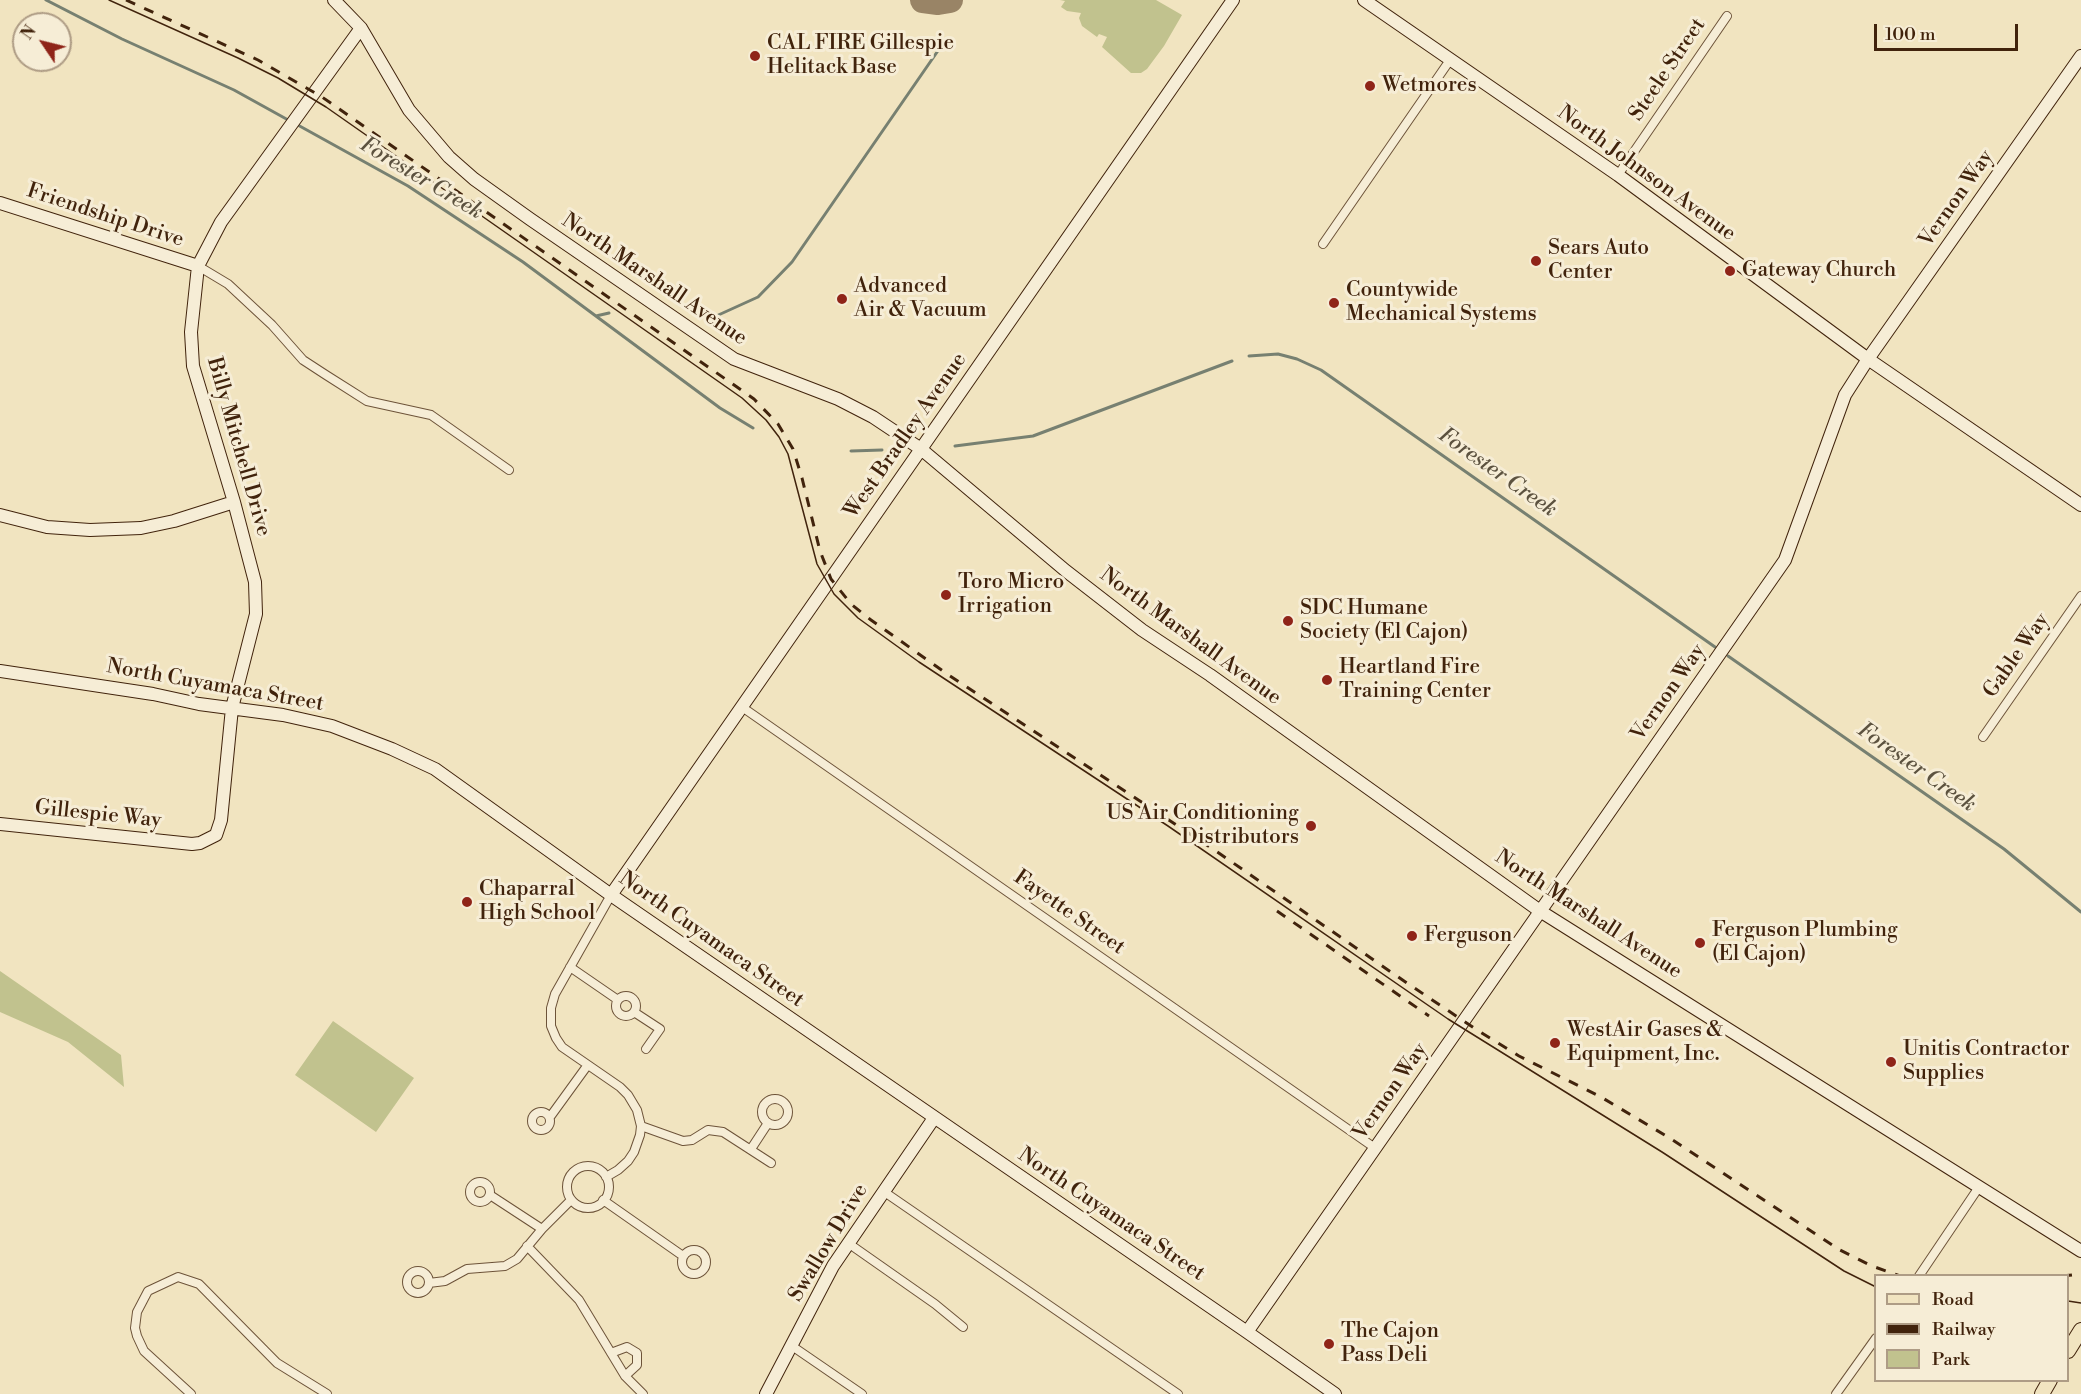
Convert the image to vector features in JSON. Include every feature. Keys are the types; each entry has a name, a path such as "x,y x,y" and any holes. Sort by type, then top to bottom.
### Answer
{"main road":[{"name":"North Marshall Avenue","path":"333,0 361,28 409,111 449,157 474,179 734,360 838,399 873,417 921,449 1066,571 1142,630 1210,675 1540,911 2081,1251"},
{"name":"West Bradley Avenue","path":"611,895 1233,0"},
{"name":"North Johnson Avenue","path":"1365,0 1618,175 1868,359 2081,505"},
{"name":"Billy Mitchell Drive","path":"192,844 200,843 216,835 221,820 232,708 256,614 255,582 192,357 191,332 198,266 220,222 361,28"},
{"name":"Vernon Way","path":"1247,1332 1785,560 1845,395 2081,56"},
{"name":"Friendship Drive","path":"0,203 198,266"},
{"path":"0,515 47,526 90,530 141,528 174,521 234,502"},
{"name":"North Cuyamaca Street","path":"0,671 283,715 332,726 392,749 435,769 611,895 1335,1394"},
{"name":"Gillespie Way","path":"0,824 192,844"},
{"name":"Swallow Drive","path":"766,1394 833,1266 934,1118"},
{"path":"2069,1348 2081,1330"}],"street":[{"name":"Steele Street","path":"1618,175 1727,16"},
{"path":"1323,244 1450,60"},
{"path":"198,266 228,284 272,325 303,360 368,401 430,415 509,470"},
{"name":"Gable Way","path":"1983,737 2081,596"},
{"name":"Fayette Street","path":"742,707 1375,1148"},
{"path":"606,1177 628,1161 637,1143 640,1126 637,1110 620,1087 586,1066 562,1047 551,1026 551,1008 555,994 611,895"},
{"path":"570,967 618,1000"},
{"path":"626,996 632,998 636,1006 634,1012 626,1016 620,1014 617,1009 618,1000 626,996"},
{"path":"634,1012 660,1029 646,1048"},
{"path":"550,1117 586,1066"},
{"path":"751,1149 768,1123"},
{"path":"640,1126 682,1141 692,1140 708,1130 723,1132 771,1163"},
{"path":"589,1166 596,1168 606,1177 608,1188 603,1200 594,1206 588,1208 571,1200 567,1188 568,1181 576,1170 589,1166"},
{"path":"1920,1274 1979,1187"},
{"path":"883,1191 1178,1394"},
{"path":"490,1195 542,1229"},
{"path":"429,1283 445,1281 467,1269 505,1266 517,1259 542,1229 571,1200"},
{"path":"603,1200 683,1256"},
{"path":"848,1243 935,1304 963,1327"},
{"path":"527,1246 579,1300 625,1376 643,1394"},
{"path":"191,1394 144,1351 137,1336 135,1319 148,1292 178,1277 199,1284 277,1363 327,1394"},
{"path":"1836,1394 1874,1339"},
{"path":"792,1346 862,1394"},
{"path":"611,1353 627,1347 637,1353 637,1365 625,1376"}],"green space":[{"path":"1060,0 1156,0 1182,15 1147,69 1141,73 1131,73 1102,47 1107,37 1099,34 1097,37 1082,26 1079,18 1081,13 1067,11 1061,7 1065,1"},
{"path":"0,971 121,1055 124,1087 68,1042 0,1012"},
{"path":"333,1021 414,1078 376,1132 295,1075"}],"waterway":[{"name":"Forester Creek","path":"46,0 122,39 234,90 290,121"},
{"path":"714,317 758,297 792,262 944,42"},
{"name":"Forester Creek","path":"296,124 408,186 523,262 720,408 753,428"},
{"path":"596,316 609,313"},
{"name":"Forester Creek","path":"1249,356 1278,354 1297,359 1321,370 1715,647"},
{"name":"Forester Creek","path":"955,446 1033,436 1232,361"},
{"name":"Forester Creek","path":"851,451 882,450"},
{"name":"Forester Creek","path":"1728,656 2004,849 2081,912"}],"taxiway":[{"path":"923,0 938,2 950,0"}],"tram line":[{"path":"109,0 238,58 278,78 326,107 742,398 766,420 788,454 817,564 834,594 858,618 919,662 1168,826 1448,1019 1662,1152 1844,1271 1874,1286"},
{"path":"2069,1301 2081,1303"}],"railway":[{"path":"126,0 258,60 322,97 754,399 778,424 793,449 820,551 831,579 851,604 871,620 950,676 1213,849 1477,1030 1519,1056 1601,1097 1668,1137 1840,1250 1894,1274"},
{"path":"1277,911 1429,1016"},
{"path":"2069,1275 2081,1274"}],"place":[{"name":"CAL FIRE Gillespie Helitack Base","path":"755,56"},
{"name":"Wetmores","path":"1370,86"},
{"name":"Sears Auto Center","path":"1536,261"},
{"name":"Gateway Church","path":"1730,271"},
{"name":"Advanced Air & Vacuum","path":"842,299"},
{"name":"Countywide Mechanical Systems","path":"1334,303"},
{"name":"Toro Micro Irrigation","path":"946,595"},
{"name":"SDC Humane Society (El Cajon)","path":"1288,621"},
{"name":"Heartland Fire Training Center","path":"1327,680"},
{"name":"US Air Conditioning Distributors","path":"1311,826"},
{"name":"Chaparral High School","path":"467,902"},
{"name":"Ferguson","path":"1412,936"},
{"name":"Ferguson Plumbing (El Cajon)","path":"1700,943"},
{"name":"WestAir Gases & Equipment, Inc.","path":"1555,1043"},
{"name":"Unitis Contractor Supplies","path":"1891,1062"},
{"name":"The Cajon Pass Deli","path":"1329,1344"}]}
